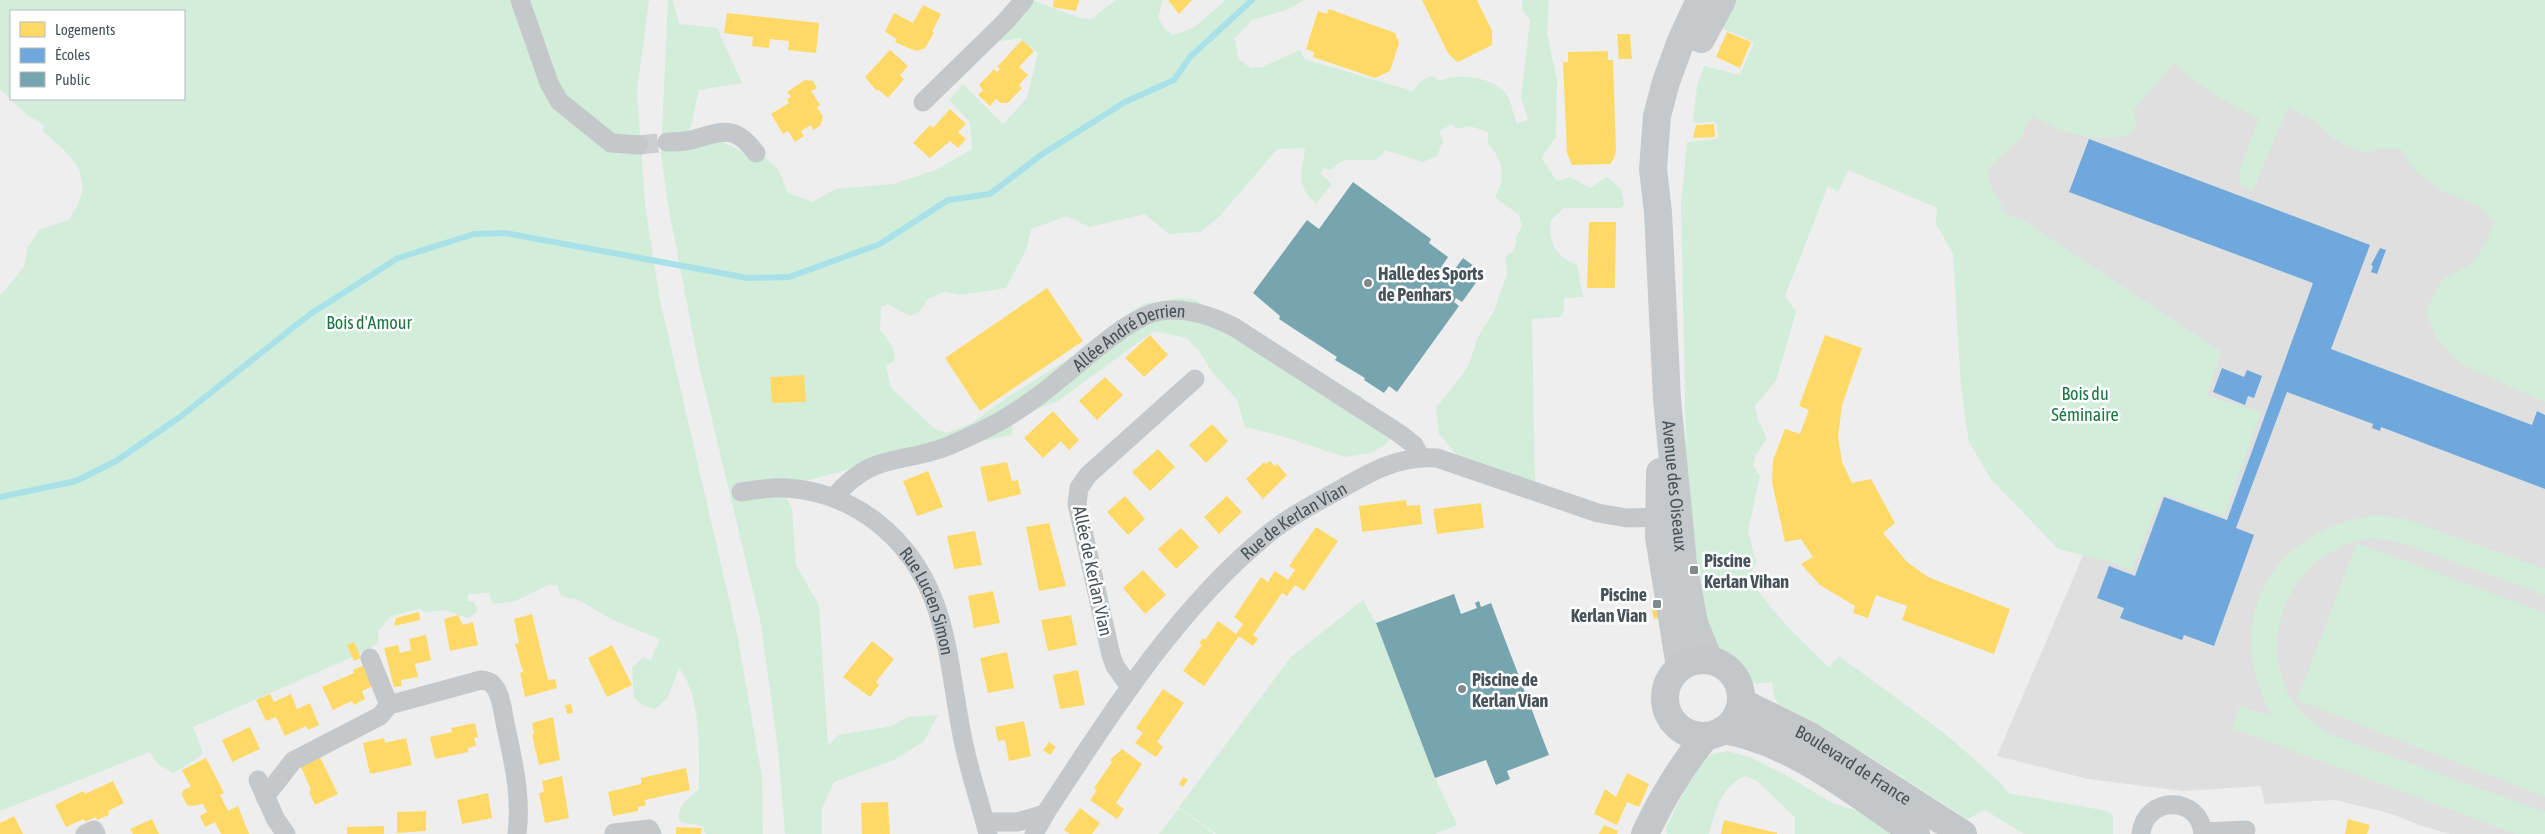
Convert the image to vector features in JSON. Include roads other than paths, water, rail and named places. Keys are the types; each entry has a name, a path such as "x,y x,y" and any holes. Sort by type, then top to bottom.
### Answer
{"main road":[{"name":"Avenue des Oiseaux","path":"1700,0 1681,41 1666,82 1657,116 1653,169 1658,212 1669,517 1692,616 1709,660"},
{"name":"Avenue des Oiseaux","path":"1658,212 1684,84 1700,41 1722,0"},
{"name":"Avenue des Oiseaux","path":"1669,517 1659,536 1680,667"},
{"path":"1644,834 1666,790 1686,759 1715,733 1732,723 1741,702 1740,690 1729,670 1709,660 1699,660 1680,667 1672,676 1664,699 1667,711 1673,722 1688,732 1715,733"},
{"name":"Boulevard de France","path":"1741,702 1810,736 1963,834"},
{"path":"1666,790 1671,769 1673,722"},
{"name":"Boulevard de France","path":"1715,733 1744,734 1792,754 1916,834"}],"street":[{"path":"520,0 546,74 559,101 611,143 639,145"},
{"path":"923,102 1005,22 1024,0"},
{"path":"667,142 690,140 727,131 745,139 756,153"},
{"name":"Allée André Derrien","path":"834,497 855,475 868,467 937,450 994,424 1063,376 1122,329 1151,314 1169,311 1204,315 1234,327 1417,451"},
{"name":"Allée de Kerlan Vian","path":"1130,687 1115,666 1112,656 1092,578 1076,495 1082,481 1088,475 1195,379"},
{"name":"Rue de Kerlan Vian","path":"1034,834 1045,814 1130,687 1198,604 1268,534 1302,510 1369,472 1417,451 1598,514 1627,518 1669,517"},
{"name":"Rue Lucien Simon","path":"741,492 786,488 834,497 870,516 892,534 927,583 939,616 965,753 986,828"},
{"path":"370,658 389,705"},
{"path":"286,834 276,820 262,788 293,761 380,716 389,705 481,680 489,681 493,685 500,700 519,795 517,834"},
{"path":"2140,834 2142,825 2149,814 2162,805 2172,804 2190,809 2201,824 2203,833 2246,830"},
{"path":"986,828 1045,814"},
{"path":"614,833 644,828 649,829 652,834"},
{"path":"85,834 94,830 96,834"}],"waterway":[{"path":"0,497 76,481 116,461 180,417 309,315 398,258 474,234 505,233 748,278 789,277 880,244 948,200 990,194 1041,155 1125,102 1174,80 1190,57 1252,0"}],"tunnel":[{"path":"639,145 667,142"}],"place":[{"name":"Halle des Sports de Penhars","path":"1368,283"},
{"name":"Piscine Kerlan Vihan","path":"1694,570"},
{"name":"Piscine Kerlan Vian","path":"1657,604"},
{"name":"Piscine de Kerlan Vian","path":"1462,689"}],"park label":[{"name":"Bois d'Amour","path":"369,322"},
{"name":"Bois du Séminaire","path":"2085,403"}]}
